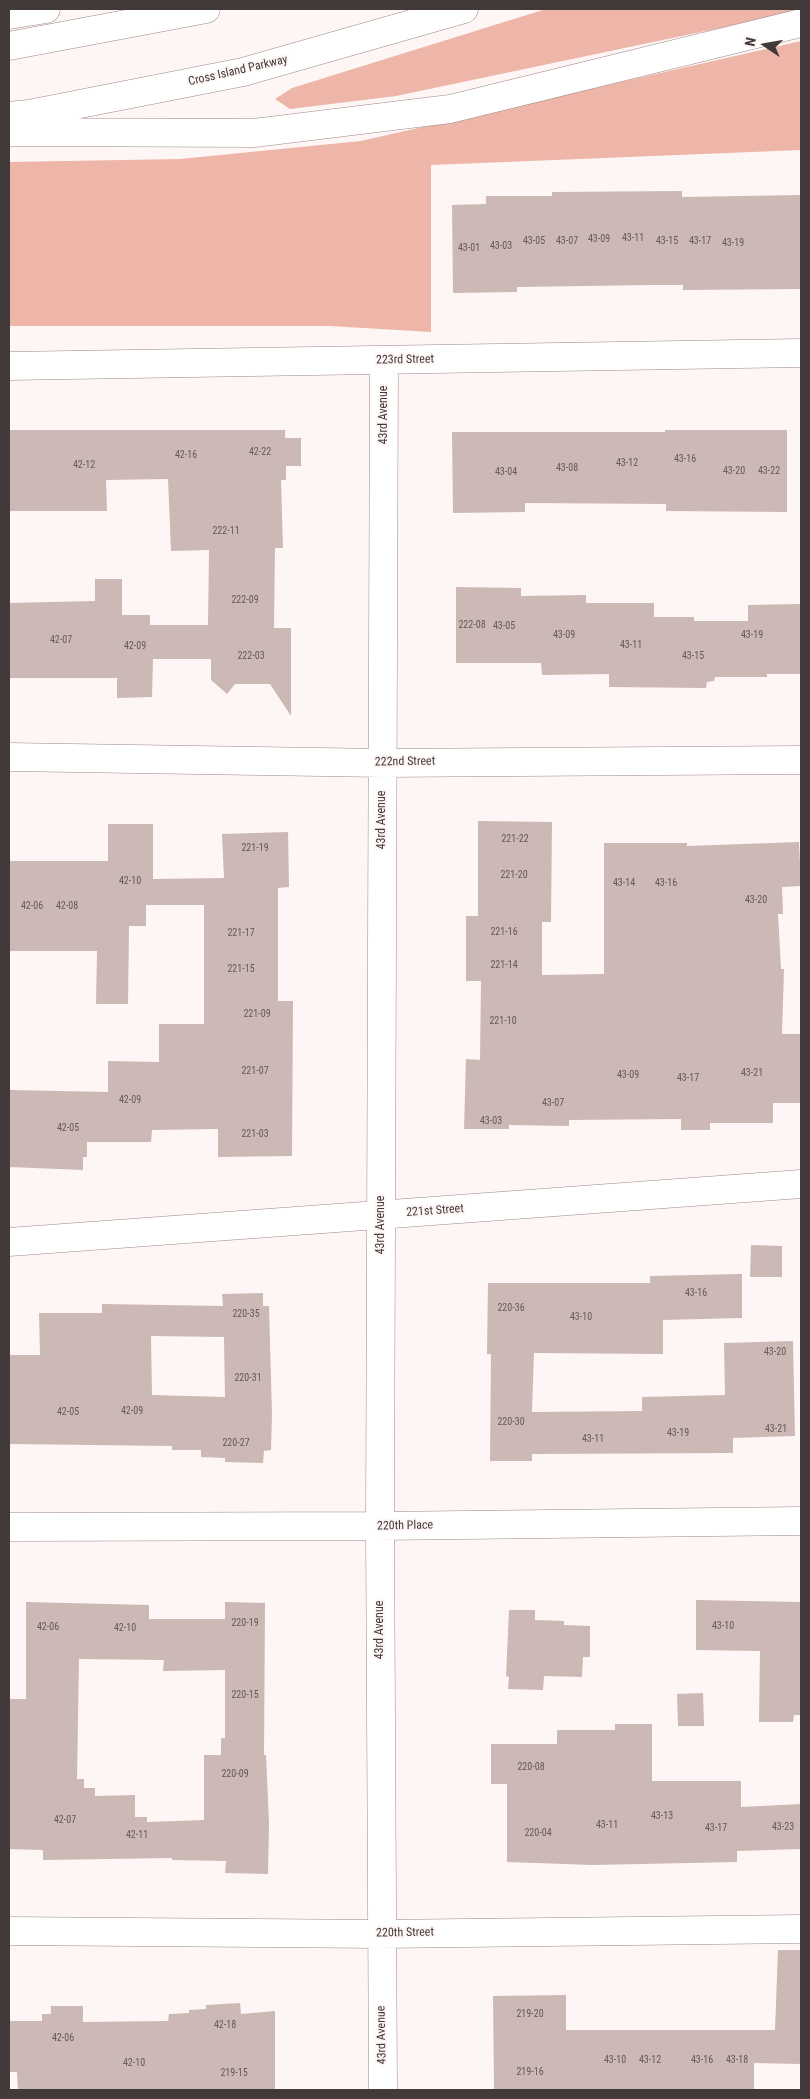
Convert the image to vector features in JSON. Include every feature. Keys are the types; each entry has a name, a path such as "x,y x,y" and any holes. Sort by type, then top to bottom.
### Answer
{"main road":[{"path":"9,15 46,9"},
{"path":"9,46 206,9"},
{"name":"Cross Island Parkway","path":"9,116 29,114 244,72 464,9"},
{"path":"9,132 254,133 450,109 801,23"},
{"name":"223rd Street","path":"9,366 801,353"},
{"name":"43rd Avenue","path":"383,2090 380,1526 384,360"},
{"name":"222nd Street","path":"9,757 383,763 801,760"},
{"name":"221st Street","path":"9,1242 801,1184"},
{"name":"220th Place","path":"9,1527 380,1526 801,1521"},
{"name":"220th Street","path":"9,1931 381,1934 801,1929"}],"shaded area":[{"path":"546,9 801,9 801,11 396,96 290,109 275,99 292,88"},
{"path":"801,41 801,150 431,165 431,332 330,326 9,326 9,162 180,159 361,141"}],"building":[{"path":"682,191 682,197 801,195 801,289 683,290 683,285 651,285 517,287 517,292 453,293 452,205 486,204 486,196 552,196 552,192"},
{"path":"9,430 285,430 285,438 301,438 301,466 286,466 286,480 281,480 283,548 275,548 274,628 291,628 291,716 270,684 235,684 227,694 211,680 211,659 153,659 152,697 117,698 117,678 9,678 9,603 95,601 95,579 122,579 122,615 150,615 150,625 208,625 209,550 171,551 168,479 106,480 107,511 9,511"},
{"path":"665,430 787,430 787,512 666,511 666,504 525,503 525,512 453,513 452,432 665,432"},
{"path":"456,587 521,588 521,596 586,595 586,603 654,603 654,617 694,617 694,621 748,621 748,605 801,604 801,674 767,674 767,677 715,677 714,681 707,682 706,688 609,687 609,674 542,675 541,663 456,663"},
{"path":"478,821 552,822 551,922 542,922 542,975 604,974 604,843 687,843 687,846 799,842 801,886 782,887 783,914 778,914 781,969 784,969 782,1034 801,1034 801,1103 773,1103 773,1123 710,1123 710,1130 681,1130 681,1119 569,1120 569,1126 509,1125 509,1129 464,1129 466,1059 480,1060 481,981 466,981 466,916 478,916"},
{"path":"108,824 153,824 153,879 224,878 222,834 288,832 289,887 278,888 278,1001 293,1001 292,1156 218,1157 218,1129 152,1130 151,1142 87,1142 87,1157 83,1157 83,1170 9,1167 9,1090 108,1092 108,1061 159,1062 159,1024 204,1024 204,905 146,905 146,926 129,926 128,1004 96,1004 97,951 9,951 9,861 108,861"},
{"path":"751,1245 782,1246 782,1277 750,1277"},
{"path":"742,1274 742,1318 663,1320 663,1354 534,1353 532,1412 642,1411 642,1397 725,1395 724,1343 793,1341 795,1436 733,1438 733,1453 532,1454 532,1461 490,1461 491,1354 487,1354 488,1283 650,1283 650,1276"},
{"path":"263,1293 263,1306 269,1306 271,1450 264,1451 263,1463 225,1462 225,1458 201,1457 201,1450 172,1450 172,1446 9,1444 9,1355 40,1355 39,1313 102,1313 102,1304 223,1306 222,1294","holes":["151,1336 224,1337 225,1397 152,1395"]},
{"path":"696,1600 801,1602 801,1715 794,1715 793,1722 759,1722 760,1651 696,1650"},
{"path":"26,1602 149,1605 149,1619 225,1619 225,1602 265,1603 264,1755 266,1755 269,1823 268,1874 225,1873 226,1861 172,1860 172,1858 43,1860 43,1850 9,1849 9,1699 26,1699","holes":["79,1659 164,1660 163,1671 225,1670 225,1738 221,1738 221,1755 204,1755 204,1820 147,1822 147,1817 135,1817 135,1795 95,1796 95,1788 84,1788 84,1779 77,1779"]},
{"path":"509,1610 535,1610 535,1620 564,1621 564,1625 590,1626 590,1657 583,1657 582,1677 544,1676 543,1690 508,1689 509,1677 506,1676"},
{"path":"703,1693 704,1726 678,1726 677,1694"},
{"path":"615,1724 652,1724 652,1781 741,1781 741,1807 801,1804 801,1849 737,1851 737,1862 593,1865 507,1862 507,1784 491,1784 491,1744 557,1744 557,1730 615,1730"},
{"path":"778,1950 801,1950 801,2064 754,2063 754,2090 494,2090 493,1996 566,1995 566,2030 775,2030"},
{"path":"240,2003 241,2014 275,2011 275,2090 18,2090 17,2072 9,2072 9,2021 42,2021 42,2014 51,2014 51,2006 83,2006 83,2022 168,2021 169,2014 189,2013 189,2010 206,2009 206,2005"}]}
